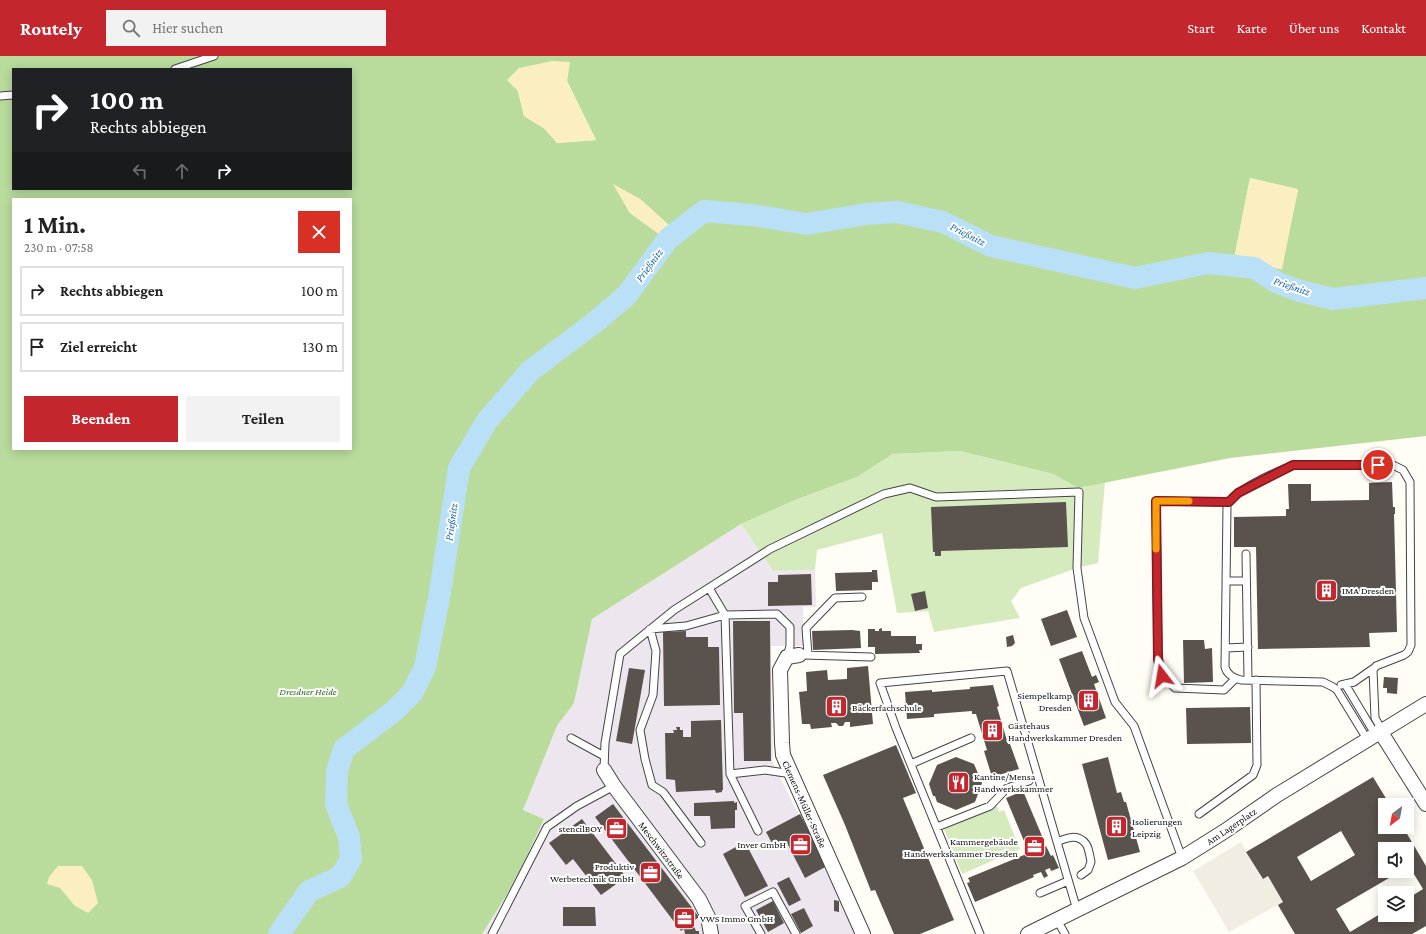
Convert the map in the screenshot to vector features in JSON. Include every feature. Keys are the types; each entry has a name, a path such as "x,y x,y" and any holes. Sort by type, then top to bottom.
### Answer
{"street":[{"name":"Clemens-Müller-Straße","path":"798,656 780,670 783,755 863,934"},
{"name":"Am Lagerplatz","path":"1028,934 1182,858 1225,831 1277,795 1426,704"},
{"path":"1376,734 1426,804"},
{"name":"Meschwitzstraße","path":"604,763 614,786 699,899 708,917 711,934"}],"lane":[{"path":"178,68 213,56"},
{"path":"0,96 12,94"},
{"path":"1333,687 1354,682 1374,668 1404,655 1408,652 1411,645 1410,482 1406,473 1393,465 1293,465 1238,493 1227,505 1226,672 1235,679 1323,682 1337,690 1376,734"},
{"path":"571,738 604,763 620,654 674,610 770,549 884,494 910,488 936,497 1079,492 1077,568 1084,618 1115,702 1134,726 1182,858"},
{"path":"1229,502 1156,501 1158,659 1162,676 1175,688 1224,690 1235,679"},
{"path":"1246,554 1248,680"},
{"path":"1227,581 1246,581"},
{"path":"709,588 725,615 730,774 758,831"},
{"path":"798,656 806,628 835,598 862,597"},
{"path":"650,630 686,626 725,615 777,614 790,627 790,646 798,656"},
{"path":"650,630 656,651 653,695 640,730 645,758 652,785 663,792 701,842"},
{"path":"1226,648 1248,648"},
{"path":"798,656 871,657"},
{"path":"1374,668 1372,673 1376,734"},
{"path":"980,934 896,728 880,683 1007,671 1077,910"},
{"path":"1199,814 1253,775 1256,770 1256,680"},
{"path":"1344,684 1376,734"},
{"path":"911,764 971,738"},
{"path":"730,774 765,770 792,774"},
{"path":"937,827 990,806 1007,788 1029,781"},
{"path":"492,934 547,827 577,806 614,786"},
{"path":"1057,842 1068,838 1079,838 1086,844 1091,862 1088,870 1081,875"},
{"path":"1040,893 1068,881"},
{"path":"761,934 745,906 773,892 796,934"},
{"path":"1057,920 1065,934"}],"shaded area":[{"path":"741,524 773,571 815,570 816,607 803,607 804,646 771,646 773,763 857,934 482,934 506,896 544,819 523,810 557,726 574,703 592,619"},
{"path":"1241,842 1262,879 1268,876 1283,902 1229,932 1193,871"}],"green space":[{"name":"Dresdner Heide","path":"0,56 1426,56 1426,436 1230,458 1078,488 1053,474 960,451 893,454 857,477 795,500 741,524 592,619 574,703 557,726 523,810 544,819 506,896 482,934 0,934","holes":["567,81 596,140 557,143 545,129 524,116 518,91","1250,178 1298,190 1281,269 1234,259","614,185 640,199 671,227 660,234 630,213"]},
{"path":"960,451 1053,474 1078,488 1105,482 1098,563 1077,568 1021,588 1011,601 1020,618 934,632 928,611 897,613 882,533 817,550 815,570 773,571 741,524 795,500 857,477 893,454"},
{"path":"997,806 999,812 1004,810 1020,849 962,874 944,829"}],"sand":[{"path":"552,61 570,62 567,82 596,140 557,143 545,129 524,116 518,91 507,80 519,68"},
{"path":"1250,178 1298,189 1282,269 1258,263 1234,260"},
{"path":"613,184 640,199 671,227 660,235 630,213"},
{"path":"58,866 82,866 92,880 98,903 88,913 75,906 60,888 47,884 49,877"}],"building":[{"name":"IMA Dresden","path":"1392,482 1393,507 1395,507 1397,632 1369,633 1370,647 1258,649 1256,547 1234,547 1234,517 1286,516 1286,509 1289,509 1288,484 1311,484 1311,501 1369,500 1369,483"},
{"path":"1066,502 1068,547 941,551 941,556 935,556 935,552 933,552 931,507"},
{"path":"872,570 877,570 878,582 872,582 872,590 836,591 835,573 872,572"},
{"path":"811,574 812,605 768,606 768,582 778,582 778,575"},
{"path":"925,591 928,608 915,611 911,594"},
{"path":"1067,610 1077,637 1051,646 1041,619"},
{"path":"733,621 770,621 771,761 744,761 743,713 734,713"},
{"path":"882,628 882,631 891,631 891,636 916,636 916,644 922,644 922,650 919,650 920,653 875,654 875,647 868,647 868,629 875,629 875,631 879,631 879,629"},
{"path":"686,631 686,637 708,637 708,647 719,647 720,705 664,706 663,632"},
{"path":"812,631 860,631 861,648 813,650"},
{"path":"1013,635 1015,643 1012,646 1007,647 1006,637"},
{"path":"1183,640 1204,640 1205,649 1212,648 1213,682 1184,683"},
{"name":"Siempelkamp Dresden","path":"1082,651 1092,677 1096,675 1099,682 1094,684 1106,718 1084,726 1059,659"},
{"name":"Bäckerfachschule","path":"868,666 873,724 850,727 850,722 845,722 843,726 839,726 836,723 831,723 832,727 811,729 810,724 802,724 799,692 807,691 806,672 827,670 828,680 847,679 847,668"},
{"path":"629,668 645,670 632,744 616,741"},
{"path":"1384,677 1398,678 1397,694 1387,693 1387,688 1383,688"},
{"name":"Gästehaus Handwerkskammer Dresden","path":"993,685 999,706 997,707 1008,744 1010,744 1019,769 992,777 984,751 987,750 976,714 972,714 972,711 934,714 934,717 907,719 905,692 932,690 932,692 970,689 970,687"},
{"path":"1250,707 1251,743 1187,744 1186,708"},
{"path":"721,720 722,792 716,793 715,790 676,792 675,780 666,779 665,733 674,733 673,730 677,730 676,727 680,727 680,730 683,730 683,737 691,737 691,721"},
{"path":"896,745 916,793 903,798 954,920 920,934 894,934 875,890 871,891 845,825 823,775"},
{"path":"956,757 974,764 982,783 975,802 956,810 937,802 935,796 933,796 929,784 937,765"},
{"name":"Isolierungen Leipzig","path":"1108,757 1117,793 1121,792 1124,802 1126,802 1140,852 1108,860 1082,764"},
{"path":"1373,777 1386,798 1378,798 1378,834 1407,834 1412,842 1378,842 1378,878 1389,878 1336,909 1350,932 1378,915 1378,922 1414,922 1414,895 1423,889 1414,874 1414,846 1426,866 1426,926 1412,934 1295,934 1278,905 1283,902 1268,876 1263,879 1246,852","holes":["1341,831 1355,855 1311,881 1297,857"]},
{"name":"Kammergebäude Handwerkskammer Dresden","path":"1023,791 1042,836 1037,838 1041,848 1046,846 1051,856 1053,855 1059,868 1051,871 1050,868 1045,870 1048,876 1044,878 1041,872 1033,875 1034,877 975,902 967,883 970,882 968,878 1029,853 1006,798"},
{"path":"734,801 734,803 737,802 737,810 735,810 735,828 711,829 710,816 694,816 694,803"},
{"path":"613,804 699,917 692,922 696,931 699,931 699,934 685,934 684,929 681,931 595,817"},
{"name":"Inver GmbH","path":"800,814 827,866 805,878 786,841 774,847 766,832"},
{"path":"582,819 626,877 601,895 573,859 566,865 549,843"},
{"path":"745,842 768,886 745,897 723,854"},
{"path":"789,877 801,900 789,906 777,883"},
{"path":"834,900 839,901 839,912 834,911"},
{"path":"773,901 784,923 768,932 756,910"},
{"path":"563,907 595,907 596,926 563,926"},
{"path":"804,908 813,926 801,933 791,914"}],"waterway":[{"name":"Prießnitz","path":"279,934 309,891 340,877 351,859 349,837 336,804 337,771 344,749 394,711 412,693 425,667 439,598 459,468 487,421 530,371 594,323 627,295 668,239 704,211 752,215 807,224 866,214 897,212 943,222 991,246 1135,278 1208,263 1254,268 1278,283 1300,291 1333,299 1426,288"}],"slow traffic":[{"path":"1156,549 1156,501 1189,501"}],"place":[{"name":"IMA Dresden","path":"1327,590"},
{"name":"Siempelkamp Dresden","path":"1088,701"},
{"name":"Bäckerfachschule","path":"836,707"},
{"name":"Gästehaus Handwerkskammer Dresden","path":"993,731"},
{"name":"Kantine/Mensa Handwerkskammer","path":"958,782"},
{"name":"Isolierungen Leipzig","path":"1116,827"},
{"name":"stencilBOY","path":"617,828"},
{"name":"Inver GmbH","path":"801,844"},
{"name":"Kammergebäude Handwerkskammer Dresden","path":"1034,847"},
{"name":"Produktiv Werbetechnik GmbH","path":"650,872"},
{"name":"VWS Immo GmbH","path":"685,918"}],"route":[{"path":"1162,676 1158,659 1156,501 1229,502 1238,493 1293,465 1378,465"}]}
